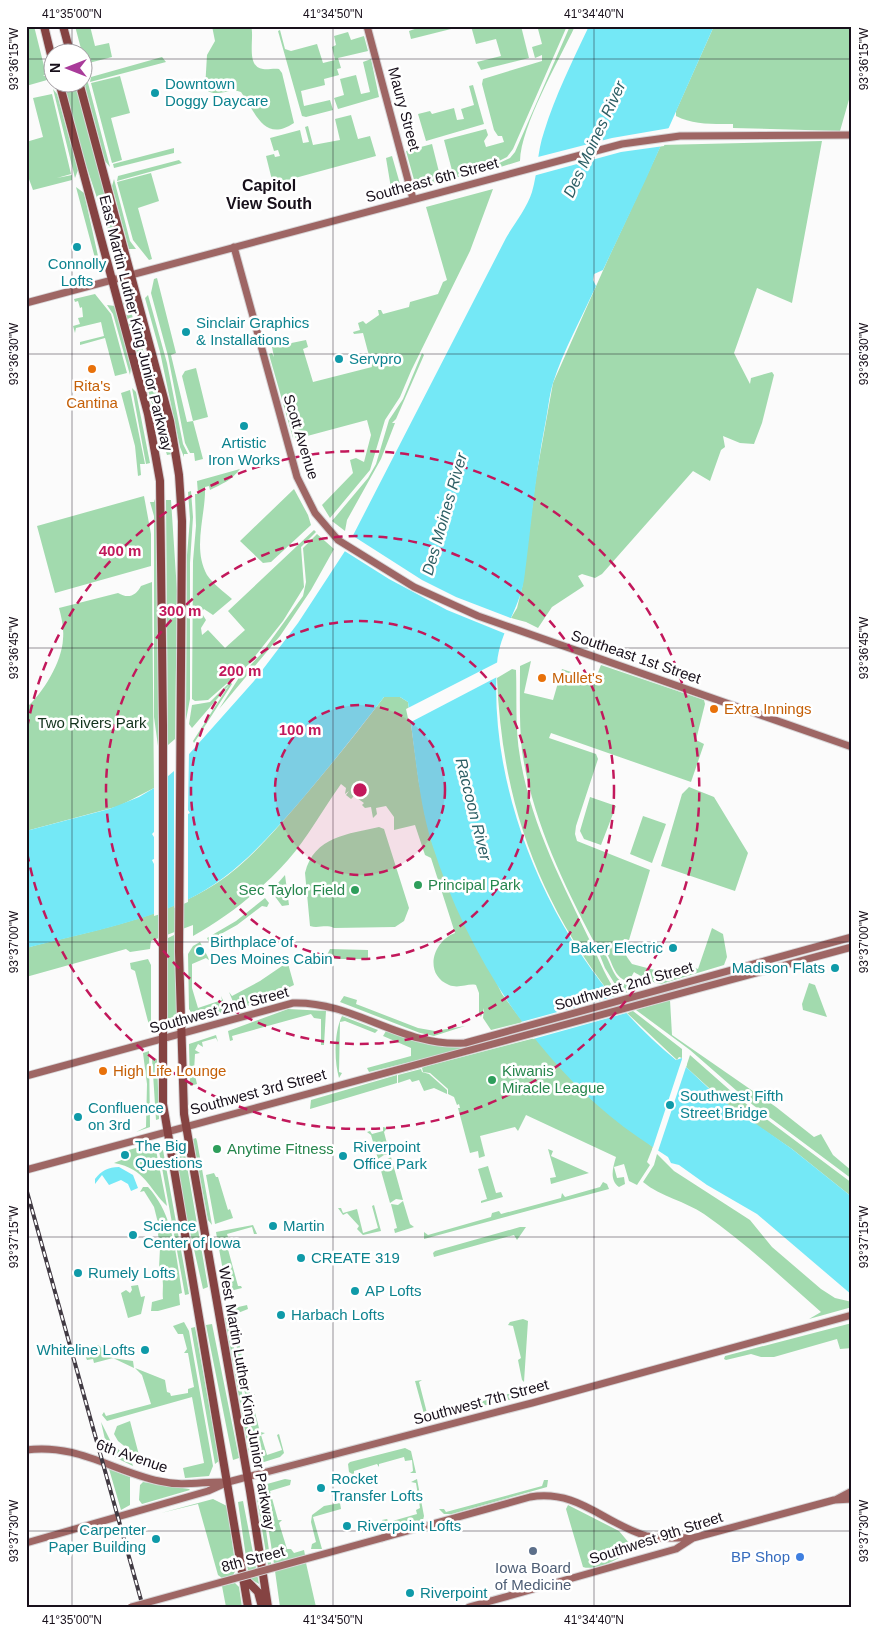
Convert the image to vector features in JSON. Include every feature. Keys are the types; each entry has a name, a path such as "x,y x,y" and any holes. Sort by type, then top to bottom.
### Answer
{"main road":[{"path":"44,26 48,42"},
{"path":"63,26 67,42"},
{"name":"Maury Street","path":"367,26 414,199"},
{"name":"East Martin Luther King Junior Parkway","path":"62,92 150,421 160,480 163,751 162,1040"},
{"name":"East Martin Luther King Junior Parkway","path":"82,92 170,421 180,483 182,552 179,836"},
{"name":"Southeast 6th Street","path":"26,303 638,141 680,136 852,135"},
{"name":"Scott Avenue","path":"234,247 295,472 315,513 338,540 414,587"},
{"name":"Southeast 1st Street","path":"414,587 454,606 516,630 852,746"},
{"name":"West Martin Luther King Junior Parkway","path":"179,836 181,1035 186,1125 248,1477 268,1607"},
{"name":"Southwest 2nd Street","path":"26,1076 181,1035 283,1004 302,1003 334,1007 404,1034 432,1042 460,1044 493,1037 852,937"},
{"name":"Southwest 2nd Street","path":"498,1043 852,947"},
{"path":"162,1040 162,1086 166,1130 248,1607"},
{"name":"Southwest 3rd Street","path":"26,1170 166,1130 498,1043"},
{"name":"Southwest 7th Street","path":"26,1543 208,1491 228,1482 532,1403 852,1315"},
{"name":"6th Avenue","path":"26,1450 43,1448 68,1450 92,1456 151,1479 169,1483 228,1482"},
{"path":"834,1500 852,1491"},
{"name":"8th Street","path":"131,1607 530,1497 552,1495 579,1502 648,1536 693,1538"},
{"name":"Southwest 9th Street","path":"469,1607 676,1549 693,1538 834,1500 852,1499"},
{"path":"243,1577 258,1592 262,1607"}],"green space":[{"path":"26,26 34,26 42,58 42,81 26,86"},
{"path":"75,26 90,26 95,46 109,43 112,57 92,62 92,42 79,42"},
{"path":"212,26 251,26 252,57 254,63 257,67 263,69 279,69 282,73 294,123 275,130 268,128 256,116 241,92 214,93 205,89 207,55 215,41"},
{"path":"423,26 459,27 411,39 409,31"},
{"path":"471,26 521,26 529,58 481,70 477,62 501,56 496,39 476,44"},
{"path":"549,26 567,26 513,149 507,157 491,165 491,169 454,178 444,140 486,129 488,135 484,141 486,147 504,142 502,136 498,136 494,130 482,84 483,79 542,61 542,55 535,58 532,47 542,44 538,29"},
{"path":"570,26 575,26 534,112 522,146 520,161 494,169 495,165 510,158 515,152"},
{"path":"714,26 852,26 852,89 840,131 733,128 733,124 696,122 676,116 676,111"},
{"path":"280,30 285,49 291,51 317,44 323,63 335,60 332,47 336,45 334,36 348,32 351,40 364,36 368,51 338,58 341,68 337,69 339,75 324,79 325,85 301,91 304,106 330,100 333,110 306,117 302,116 278,31"},
{"path":"162,57 166,62 92,81 92,77"},
{"path":"371,59 379,97 338,109 334,98 344,95 340,79 356,75 361,94 370,92 363,62"},
{"path":"120,76 130,113 111,118 122,160 112,163 92,83"},
{"path":"473,85 484,124 426,141 418,114 430,111 432,114 454,108 457,120 464,119 461,109 474,105 469,86"},
{"path":"54,92 57,94 78,170 75,178"},
{"path":"66,92 77,92 121,253 116,255 85,162"},
{"path":"87,92 90,92 110,167 105,161"},
{"path":"52,94 71,174 57,178 72,175 72,180 33,190 26,171 26,142 43,137 33,98"},
{"path":"351,115 358,139 370,136 376,156 273,184 266,156 274,154 275,157 280,156 278,150 274,151 270,138 300,130 303,143 309,142 305,127 308,126 313,145 340,140 335,119"},
{"path":"822,141 792,303 757,288 734,353 750,384 751,378 772,372 774,375 762,423 754,444 740,443 723,436 725,447 721,450 710,481 693,471 602,574 595,578 582,574 578,576 584,586 552,607 538,628 511,618 517,608 522,588 536,477 553,383 661,145"},
{"path":"432,144 440,176 452,173 453,178 416,187 406,151"},
{"path":"174,148 174,153 114,168 113,164"},
{"path":"392,156 402,191 375,199 374,193 391,188 386,158"},
{"path":"179,160 182,163 117,181 118,176"},
{"path":"151,173 159,201 138,208 152,259 149,260 133,240 117,182"},
{"path":"114,179 130,241 136,249 129,249 112,186"},
{"path":"76,187 84,193 98,256 95,258"},
{"path":"493,189 470,251 400,397 385,420 370,470 330,518 322,505 353,473 350,460 356,458 364,462 371,435 367,420 296,439 294,433 299,432 298,427 292,427 293,438 269,354 272,353 274,357 272,347 306,340 308,347 303,349 313,382 372,367 363,333 354,334 353,332 360,330 358,323 363,321 366,324 379,315 378,310 381,310 383,314 409,307 410,302 438,294 443,282 447,280 426,207"},
{"path":"157,278 176,353 171,355 187,422 193,421 203,459 195,461 194,453 190,453 185,443 168,356 151,293 154,279"},
{"path":"95,294 111,314 127,373 115,376 105,338 80,345 80,342 104,336 101,322 76,328 75,333 73,326 80,324 78,318 83,317 82,307 80,308 78,301 75,302 74,299"},
{"path":"148,295 167,363 183,444 188,454 184,454 184,457 180,447 160,352 145,298"},
{"path":"127,299 166,424 172,454 167,455 122,301"},
{"path":"107,305 115,306 131,368 130,375 113,314"},
{"path":"422,353 424,355 396,419 392,423 395,423 381,459 347,520 345,531 332,521 368,478 376,464 389,420 403,399"},
{"path":"196,368 208,417 193,421 182,376 185,371"},
{"path":"132,388 136,392 150,463 146,464"},
{"path":"130,390 145,464 140,464 141,475 138,476 135,446 121,393"},
{"path":"240,469 219,486 210,490 209,486 205,487 200,554 209,578 232,599 213,615 204,609 201,612 206,620 201,628 202,635 208,630 225,648 245,630 228,611 314,530 316,532 301,547 304,587 283,621 248,665 208,700 195,701 192,699 193,561 196,526 195,494 198,494 197,481"},
{"path":"294,489 308,515 311,525 271,562 263,563 240,541"},
{"path":"191,491 193,517 190,563 190,699 186,720 187,555 190,519 188,492"},
{"path":"144,496 151,534 151,566 55,593 37,526"},
{"path":"155,499 158,523 158,746 154,717 154,516 150,502 154,502"},
{"path":"166,500 171,500 177,591 175,739 168,745"},
{"path":"317,534 334,549 311,590 280,636 219,709 240,676 261,654 303,596 306,582 303,548"},
{"name":"Two Rivers Park","path":"152,582 154,788 119,806 26,831 26,708 45,686 62,648 63,624 59,608 118,593 131,596 141,586"},
{"path":"531,661 524,693 553,700 562,669 595,680 601,665 704,700 705,704 696,740 704,744 691,782 551,733 549,738 596,754 598,759 576,826 575,834 577,841 650,870 629,940 624,939 623,943 625,952 632,964 666,973 681,971 684,964 698,969 712,928 723,934 727,957 724,965 661,984 634,972 629,981 626,981 616,973 605,950 593,940 570,895 550,848 533,800 527,776 521,740 520,666"},
{"path":"512,669 516,670 518,746 532,806 559,877 610,983 618,995 613,997 583,955 561,919 527,844 515,805 506,764 500,722 497,678"},
{"path":"230,682 232,684 194,743 193,741 229,685 192,728 189,724 192,705 210,702"},
{"path":"384,697 400,697 408,702 419,783 432,842 441,868 502,994 523,1022 491,1030 483,1018 484,1008 481,1017 479,1014 479,993 476,985 453,986 441,980 436,973 434,958 441,943 455,933 431,858 425,855 415,825 394,830 394,817 386,806 376,808 377,814 373,818 371,807 365,808 362,805 364,803 354,796 351,799 346,795 349,791 345,794 346,788 341,784 288,860 244,902 206,929 193,936 193,925 151,941 150,949 130,952 126,949 26,977 26,948 125,923 149,915 196,895 228,875 259,848 278,827 330,766"},
{"path":"689,787 714,797 748,853 735,891 661,866 682,794"},
{"path":"590,797 616,806 601,845 584,839 580,831"},
{"path":"643,816 666,824 652,863 630,854"},
{"name":"Sec Taylor Field","path":"379,827 384,829 409,908 404,921 395,927 334,928 310,926 305,873 316,851 334,839"},
{"path":"285,875 289,905 282,906 271,891"},
{"path":"265,898 269,903 267,907 262,906 237,925 210,940 210,944 207,938 236,921"},
{"path":"174,935 177,1018 168,1022 168,938"},
{"path":"200,942 210,961 206,958 192,964 192,988 198,1008 222,1000 221,996 228,1011 196,1020 189,1009 188,954 193,946"},
{"path":"599,946 617,977 622,982 637,987 642,984 642,979 649,981 649,986 621,994 605,968 597,948"},
{"path":"330,949 368,950 368,959 323,959 322,953 327,955"},
{"path":"148,959 151,965 151,1033 135,971 131,969 130,963"},
{"path":"287,960 294,985 254,1004 236,1009 229,992 232,996 260,981 282,966 282,961"},
{"path":"809,983 815,985 827,1017 803,1010 802,1004"},
{"path":"344,996 357,1000 356,1004 418,1028 435,1031 465,1026 434,1036 420,1033 340,1002"},
{"path":"670,1000 672,1035 776,1107 814,1137 821,1134 833,1155 852,1171 852,1179 753,1105 690,1050 636,1010"},
{"path":"288,1009 326,1011 324,1045 321,1045 321,1019 314,1018 311,1014 232,1036 233,1040 230,1041 228,1031"},
{"path":"633,1011 682,1049 682,1058 679,1057 677,1060 627,1013"},
{"path":"342,1016 378,1030 375,1033 345,1021 340,1022 339,1072 342,1073 339,1078 336,1063 336,1047 337,1030"},
{"path":"386,1031 430,1045 458,1047 480,1045 369,1072 367,1068 411,1056 411,1048 383,1036"},
{"path":"216,1035 218,1042 216,1038 202,1042 203,1047 198,1044 195,1050 200,1053 195,1054 194,1071 199,1072 195,1075 197,1084 190,1086 189,1044"},
{"path":"535,1038 591,1099 653,1147 647,1162 650,1165 637,1185 629,1181 624,1164 614,1167 617,1178 624,1177 625,1184 619,1187 613,1177 613,1169 616,1157 526,1115 518,1131 515,1127 480,1136 485,1156 479,1158 478,1151 470,1153 458,1108 460,1108 459,1104 457,1105 454,1097 448,1094 448,1089 430,1073 423,1072 422,1068"},
{"path":"149,1051 150,1127 136,1132 146,1127 147,1084 143,1053"},
{"path":"690,1055 741,1100 852,1183 852,1197 792,1149 731,1108 686,1067"},
{"path":"152,1058 157,1059 159,1119 156,1120"},
{"path":"426,1066 424,1067 343,1088"},
{"path":"421,1069 422,1072 429,1074 447,1090 447,1094 434,1088 424,1091 419,1080 412,1082 410,1079 398,1083 398,1075"},
{"path":"397,1075 397,1083 310,1109 311,1100"},
{"path":"383,1127 387,1128 384,1132 390,1155 384,1155 378,1159 371,1135 367,1132 370,1131 372,1134 383,1131"},
{"path":"196,1138 212,1225 208,1220 193,1139"},
{"path":"183,1143 208,1287 203,1289 186,1214 174,1146"},
{"path":"147,1145 155,1145 167,1206 140,1174 125,1166 114,1163 124,1159 125,1151"},
{"path":"548,1149 553,1151 551,1156 589,1173 551,1184 550,1178 556,1177"},
{"path":"163,1150 189,1294 185,1295 159,1151"},
{"path":"657,1154 674,1171 750,1220 772,1247 821,1289 835,1298 852,1302 852,1307 809,1319 821,1312 720,1225 689,1206 657,1192 643,1182 654,1165"},
{"path":"391,1157 403,1200 396,1199 390,1203 378,1160 385,1160"},
{"path":"488,1166 496,1193 501,1192 503,1197 481,1203 481,1201 487,1199 478,1169"},
{"path":"214,1173 218,1177 228,1210 230,1209 233,1218 215,1224 206,1175"},
{"path":"603,1182 607,1184 609,1189 424,1239 424,1232 428,1235 491,1217 492,1213 499,1211 501,1214 561,1198 562,1193 565,1197 600,1187"},
{"path":"143,1187 148,1187 157,1198 169,1223 182,1293 179,1294 180,1305 158,1311 151,1311 152,1302 163,1299 162,1277 157,1278 155,1269 159,1268 158,1223 154,1207 144,1191 140,1192"},
{"path":"403,1201 410,1224 414,1227 395,1233 394,1229 397,1228 391,1204 398,1205"},
{"path":"374,1205 381,1231 363,1235 357,1229 359,1226 347,1213 343,1215 338,1208 341,1208 343,1213 357,1209 363,1233 378,1228 372,1206"},
{"path":"253,1225 257,1234 254,1234 252,1227 227,1234 229,1240 226,1242 238,1286 242,1288 230,1291 225,1282 216,1232"},
{"path":"520,1227 526,1227 517,1240 514,1235 434,1257 433,1253 435,1251"},
{"path":"138,1285 141,1297 145,1296 141,1314 128,1318 121,1293 126,1290 130,1293 132,1290 131,1286"},
{"path":"247,1305 248,1309 238,1313 239,1343 250,1394 255,1394 251,1397 260,1432 265,1433 261,1435 267,1455 282,1450 277,1435 279,1434 284,1453 280,1457 264,1462 256,1456 232,1320 236,1319 234,1308"},
{"path":"225,1318 228,1318 229,1321 253,1454 249,1453"},
{"path":"523,1319 528,1321 524,1382 518,1360 521,1358 513,1326 508,1325 510,1322"},
{"path":"184,1322 189,1331 213,1466 209,1476 185,1478 183,1468 204,1463 192,1397 107,1421 102,1415 104,1412 106,1416 151,1404 142,1375 135,1368 165,1380 167,1392 171,1396 188,1393 188,1389 194,1387 188,1353 184,1353 187,1349 183,1334 178,1334 173,1326"},
{"path":"852,1323 852,1348 840,1349 837,1339 774,1357 761,1357 751,1354 724,1359 725,1356"},
{"path":"212,1324 239,1458 233,1460 206,1325"},
{"path":"195,1327 219,1461 215,1464 191,1328"},
{"path":"98,1345 113,1358 94,1363 93,1359 87,1360 83,1350"},
{"path":"113,1358 133,1361 134,1368"},
{"path":"422,1380 419,1382 427,1413 431,1412 433,1415 519,1391 520,1388 525,1389 525,1396 429,1418 424,1414 415,1381"},
{"path":"130,1421 138,1457 118,1441 114,1434 117,1426"},
{"path":"101,1422 112,1444 131,1460 133,1466 106,1453 107,1448"},
{"path":"405,1448 411,1451 416,1473 410,1473 413,1471 412,1460 405,1461 404,1457 379,1464 379,1467 377,1464 354,1471 354,1475 349,1472 348,1464 350,1462"},
{"path":"109,1469 130,1477 130,1505 121,1510"},
{"path":"285,1479 291,1480 290,1485 270,1491 278,1520 282,1520 279,1523 287,1549 291,1549 294,1553 304,1550 305,1555 274,1564 263,1494 267,1484"},
{"path":"417,1479 424,1516 423,1520 385,1531 382,1520 387,1519 389,1522 417,1514 416,1510 420,1508 416,1483 411,1482"},
{"path":"544,1480 548,1480 547,1487 452,1514 444,1514 439,1509 444,1509 446,1512 542,1486"},
{"path":"143,1482 190,1490 142,1504 139,1500 140,1485"},
{"path":"261,1496 271,1564 268,1565 257,1499"},
{"path":"213,1499 227,1506 236,1570 233,1575 222,1578 218,1575 198,1504 161,1513"},
{"path":"243,1501 259,1584 249,1578 238,1502"},
{"path":"340,1503 341,1509 313,1517 322,1549 311,1549 312,1544 316,1542 311,1522 312,1515 324,1506"},
{"path":"568,1505 619,1531 630,1544 627,1553 612,1562 588,1568 583,1567 566,1509"},
{"path":"306,1563 316,1607 280,1607 275,1571"},
{"path":"235,1583 239,1587 242,1607 226,1607 222,1586"}],"water":[{"path":"589,26 714,26 603,270 594,274 593,280 596,286 567,346 553,383 538,463 524,580 518,601 501,642 497,664 497,718 505,774 520,829 541,882 568,933 600,981 636,1023 676,1060 682,1058 686,1067 719,1098 792,1149 852,1197 852,1295 757,1214 707,1185 679,1165 671,1163 668,1157 610,1116 551,1058 525,1026 481,957 462,920 446,882 432,844 423,809 408,702 400,697 384,697 303,798 250,855 221,880 187,900 148,916 26,948 26,831 109,809 139,797 154,788 174,771 254,681 298,623 345,551 506,238 530,198 548,119"},
{"path":"119,1167 133,1175 138,1188 131,1191 128,1184 121,1180 109,1185 102,1175 95,1184 95,1179 102,1172"}],"pier":[{"path":"670,128 664,146 621,152 533,176 534,158 612,138"},
{"path":"350,534 422,580 456,597 513,619 506,634 447,610 389,579 343,550"},
{"path":"500,661 499,676 409,723 406,709"},
{"path":"189,752 188,902 174,908 174,768"},
{"path":"168,774 167,912 154,916 154,864 152,860 154,859 154,837 152,834 154,832 154,785"},
{"path":"616,996 630,1012 533,1039 521,1022"},
{"name":"Southwest Fifth Street Bridge","path":"683,1056 687,1064 657,1154 652,1150"}],"railway":[{"path":"26,1188 143,1607"}],"place":[{"name":"Downtown Doggy Daycare","path":"155,93"},
{"name":"Connolly Lofts","path":"77,247"},
{"name":"Sinclair Graphics & Installations","path":"186,332"},
{"name":"Servpro","path":"339,359"},
{"name":"Rita's Cantina","path":"92,369"},
{"name":"Artistic Iron Works","path":"244,426"},
{"name":"Mullet's","path":"542,678"},
{"name":"Extra Innings","path":"714,709"},
{"name":"Principal Park","path":"418,885"},
{"name":"Sec Taylor Field","path":"355,890"},
{"name":"Baker Electric","path":"673,948"},
{"name":"Birthplace of Des Moines Cabin","path":"200,951"},
{"name":"Madison Flats","path":"835,968"},
{"name":"High Life Lounge","path":"103,1071"},
{"name":"Kiwanis Miracle League","path":"492,1080"},
{"name":"Southwest Fifth Street Bridge","path":"670,1105"},
{"name":"Confluence on 3rd","path":"78,1117"},
{"name":"Anytime Fitness","path":"217,1149"},
{"name":"The Big Questions","path":"125,1155"},
{"name":"Riverpoint Office Park","path":"343,1156"},
{"name":"Martin","path":"273,1226"},
{"name":"Science Center of Iowa","path":"133,1235"},
{"name":"CREATE 319","path":"301,1258"},
{"name":"Rumely Lofts","path":"78,1273"},
{"name":"AP Lofts","path":"355,1291"},
{"name":"Harbach Lofts","path":"281,1315"},
{"name":"Whiteline Lofts","path":"145,1350"},
{"name":"Rocket Transfer Lofts","path":"321,1488"},
{"name":"Riverpoint Lofts","path":"347,1526"},
{"name":"Carpenter Paper Building","path":"156,1539"},
{"name":"Iowa Board of Medicine","path":"533,1551"},
{"name":"BP Shop","path":"800,1557"},
{"name":"Riverpoint","path":"410,1593"}],"district":[{"name":"Capitol View South","path":"269,194"}],"water label":[{"name":"Des Moines River","path":"594,139"},
{"name":"Des Moines River","path":"444,514"},
{"name":"Raccoon River","path":"474,809"}]}
